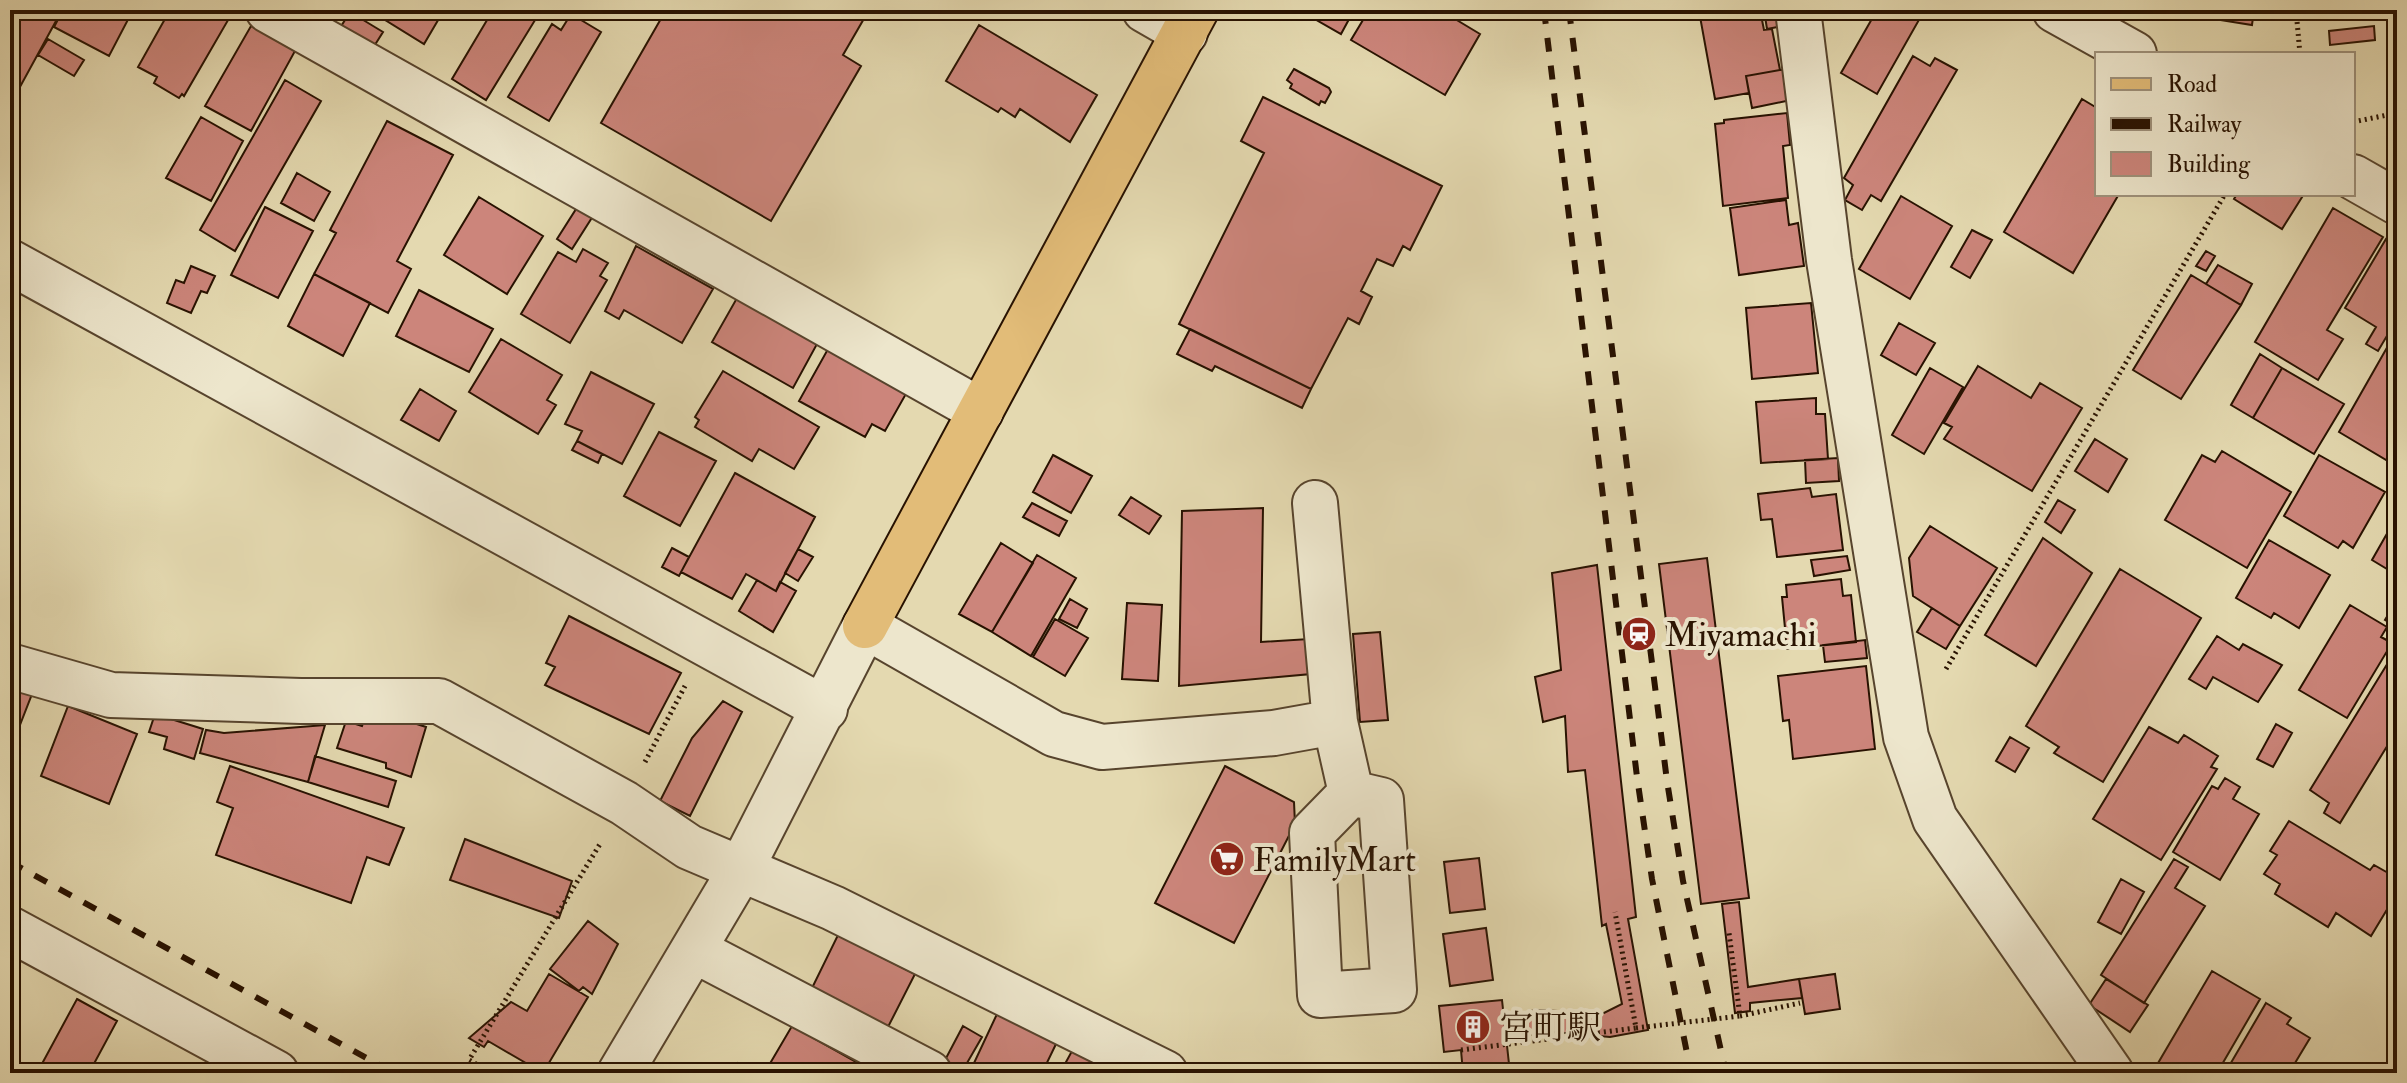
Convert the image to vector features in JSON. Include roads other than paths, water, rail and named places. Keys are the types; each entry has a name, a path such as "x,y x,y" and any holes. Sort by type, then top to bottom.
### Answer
{"main road":[{"path":"865,626 1190,22"}],"street":[{"path":"268,10 981,411"},
{"path":"1145,10 1190,22"},
{"path":"1798,10 1829,260 1906,737 1935,819 2111,1073"},
{"path":"2055,10 2130,52"},
{"path":"2355,178 2397,202"},
{"path":"10,262 708,642 825,709"},
{"path":"1315,503 1335,722 1351,793"},
{"path":"620,1073 741,869 865,626 1054,734 1102,747 1274,733 1335,722"},
{"path":"10,666 111,695 301,701 439,701 624,803 689,847 833,908 1165,1073"},
{"path":"10,929 276,1073"},
{"path":"694,950 929,1073"}],"railway":[{"path":"1544,10 1637,777 1652,879 1691,1073"},
{"path":"1569,10 1667,781 1683,881 1726,1073"},
{"path":"10,862 394,1073"}],"place":[{"name":"Miyamachi","path":"1639,634"},
{"name":"FamilyMart","path":"1227,859"},
{"name":"宮町駅","path":"1473,1027"}]}
